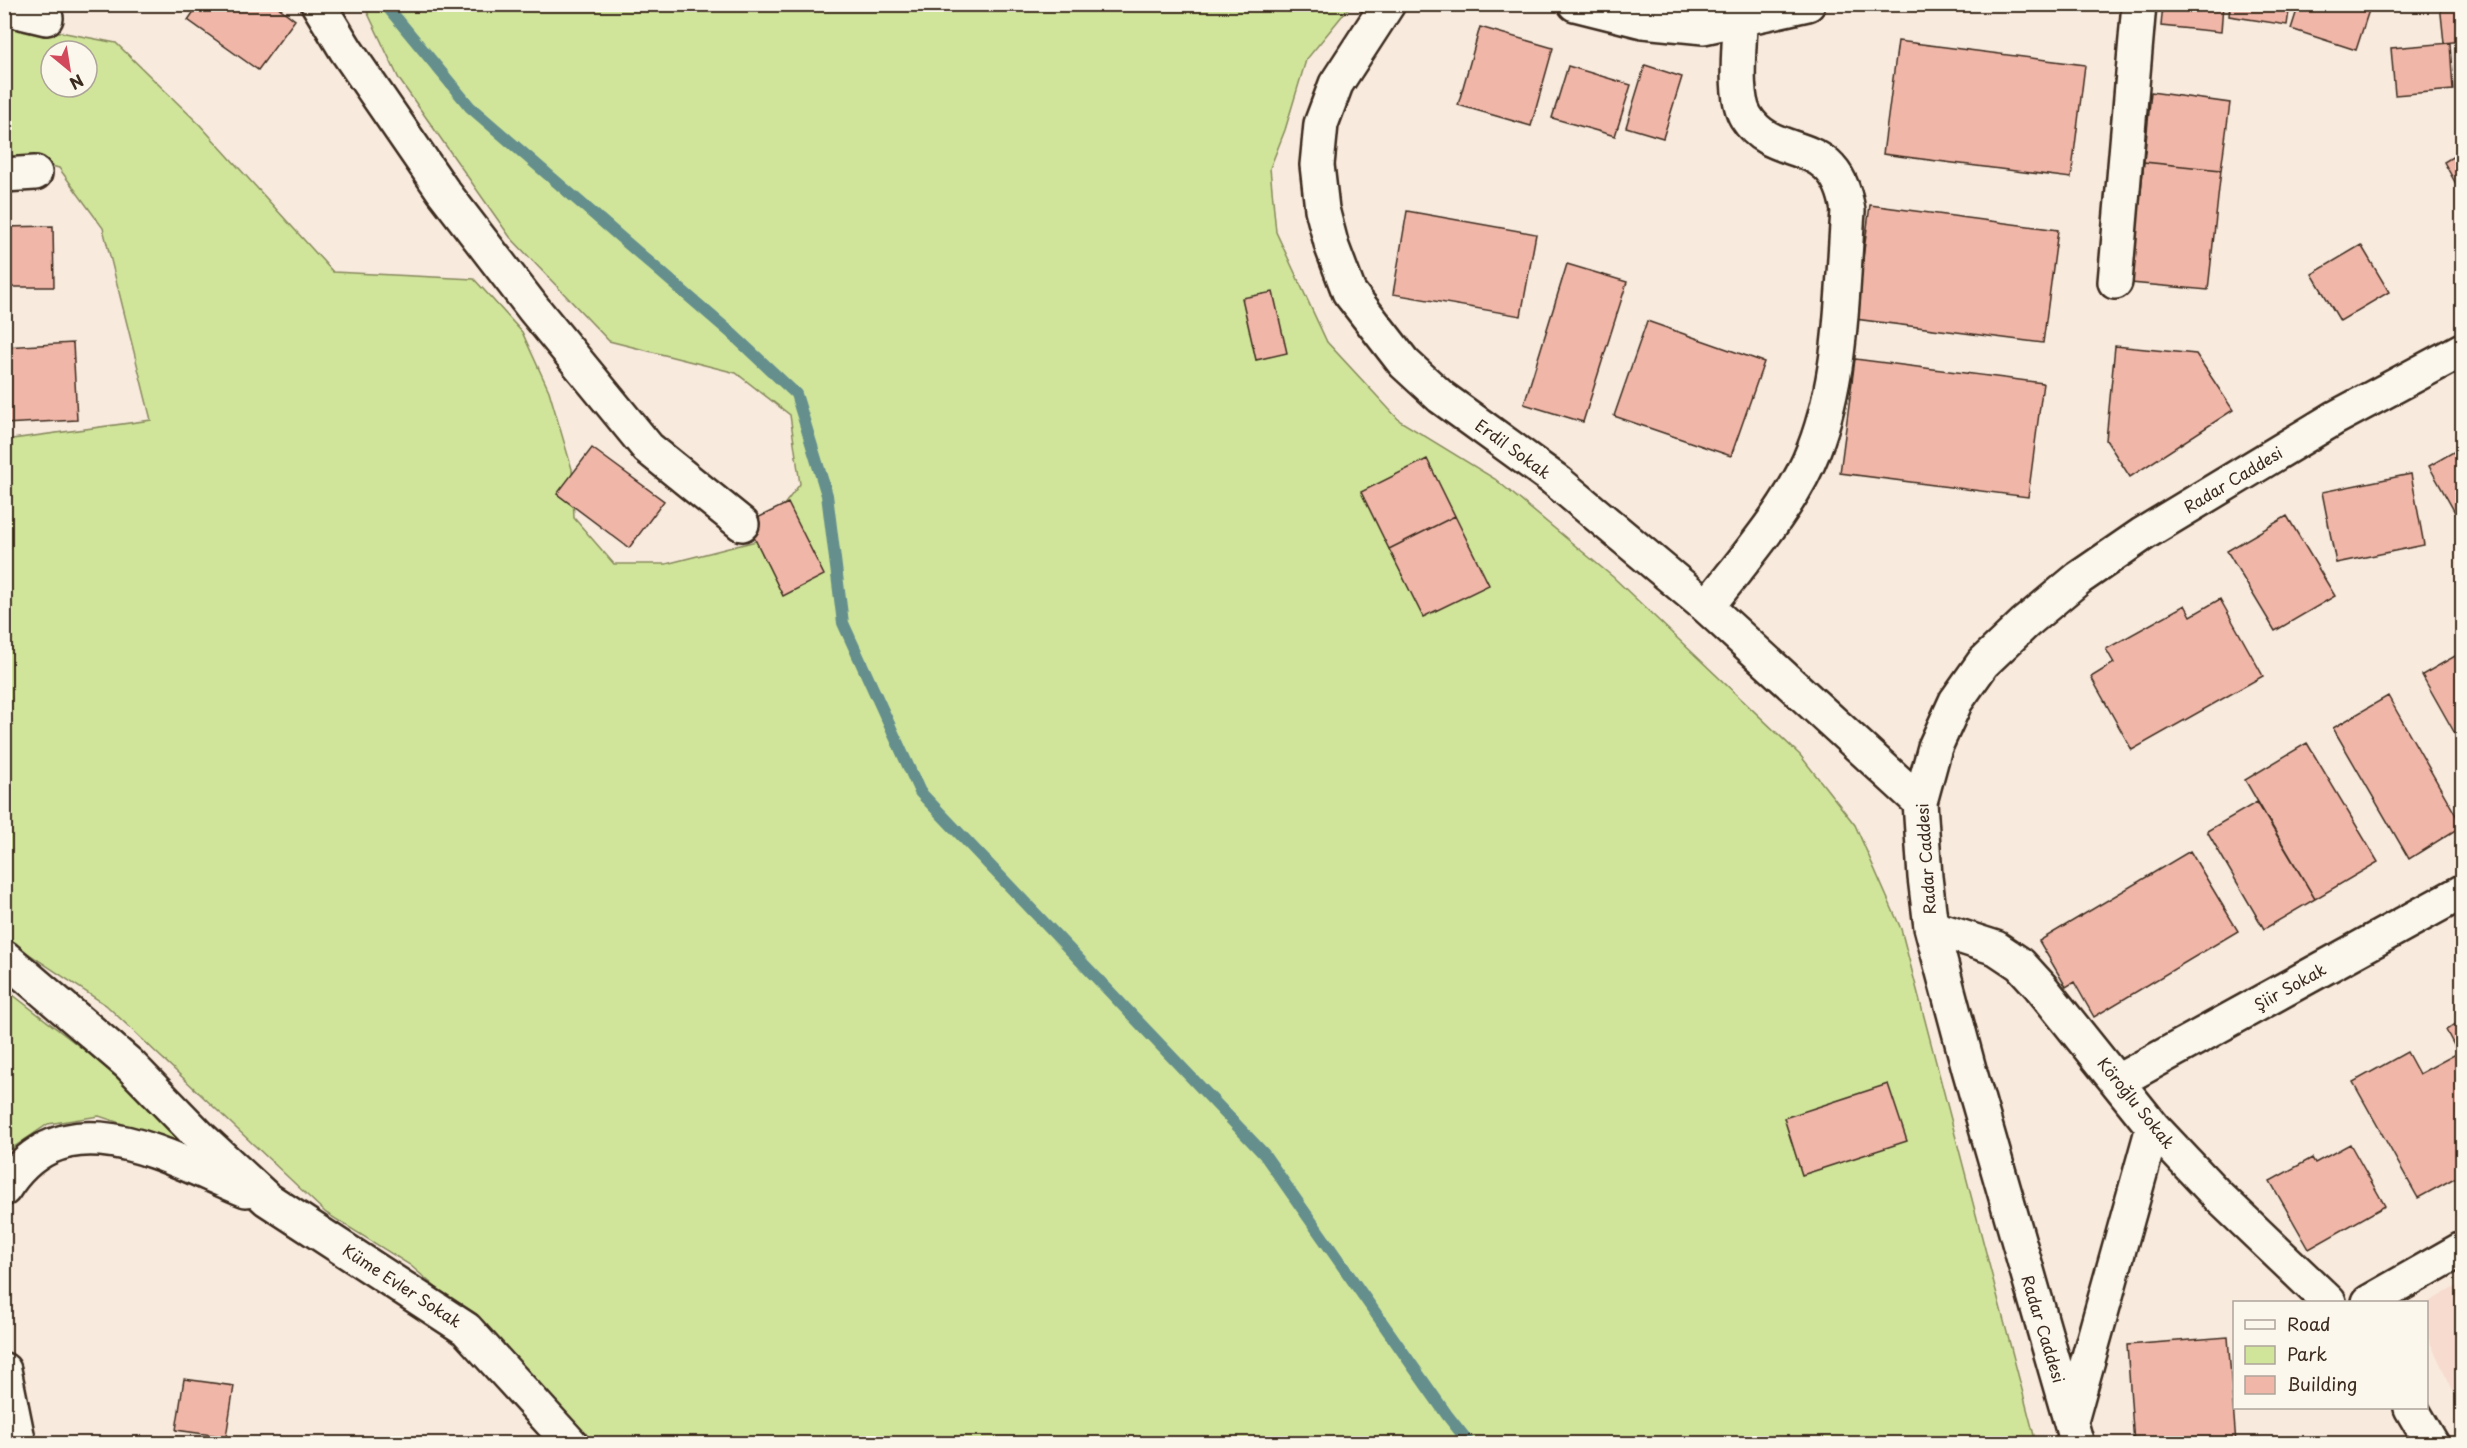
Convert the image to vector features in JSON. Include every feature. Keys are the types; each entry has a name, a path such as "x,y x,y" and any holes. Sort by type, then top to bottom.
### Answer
{"street":[{"path":"318,4 346,50 443,191 548,326 648,448 742,524"},
{"name":"Erdil Sokak","path":"1388,4 1336,84 1321,124 1317,165 1322,209 1332,247 1349,292 1404,363 1441,397 1554,479 1707,607 1920,802"},
{"path":"1575,4 1675,26 1704,27 1740,21 1799,6"},
{"path":"2115,282 2139,4"},
{"path":"4,8 46,18"},
{"path":"1707,607 1794,490 1814,450 1838,354 1848,211 1845,191 1838,175 1827,163 1757,129 1746,116 1740,99 1740,21"},
{"name":"Radar Caddesi","path":"2074,1432 2024,1265 1931,927 1920,802 1935,747 1956,701 1983,663 2025,623 2079,578 2143,534 2335,418 2463,350"},
{"name":"Şiir Sokak","path":"2118,1081 2463,892"},
{"name":"Köroğlu Sokak","path":"1931,927 1996,948 2020,964 2118,1081 2153,1127 2217,1194 2328,1301"},
{"name":"Küme Evler Sokak","path":"4,957 129,1064 201,1138 267,1199 466,1329 571,1443"},
{"path":"2074,1432 2153,1127"},
{"name":"Küme Evler Sokak","path":"4,1189 31,1157 50,1145 76,1137 129,1144 267,1199"},
{"path":"2371,1301 2463,1249"},
{"path":"4,1370 19,1443"},
{"path":"2412,1409 2432,1443"}],"shaded area":[{"path":"2462,1283 2462,1409 2428,1338 2428,1302"}],"green space":[{"path":"364,5 1351,5 1306,60 1285,130 1270,168 1276,232 1327,342 1400,421 1495,479 1613,577 1800,755 1855,825 1901,929 2036,1443 588,1443 508,1350 410,1265 326,1213 106,1005 5,938 5,440 151,420 103,228 59,168 5,154 4,21 96,39 39,39 39,99 99,99 99,40 116,43 200,125 333,272 474,279 522,332 549,391 572,469 574,518 614,564 666,564 756,541 800,484 790,415 736,373 609,341 510,237 399,79"},
{"path":"4,988 123,1080 192,1147 99,1116 48,1124 5,1153"}],"building":[{"path":"199,4 274,4 295,20 258,70 188,20"},
{"path":"2163,4 2223,4 2221,32 2161,26"},
{"path":"2230,4 2290,4 2287,25 2229,16"},
{"path":"2299,4 2371,4 2356,50 2291,29"},
{"path":"2440,4 2462,4 2462,41 2444,43"},
{"path":"1480,27 1553,48 1531,126 1458,105"},
{"path":"1898,41 2085,65 2071,178 1883,154"},
{"path":"2450,43 2453,90 2395,95 2391,48"},
{"path":"1645,65 1682,77 1663,138 1626,127"},
{"path":"1568,66 1631,85 1615,136 1552,118"},
{"path":"2151,92 2230,103 2221,170 2144,162"},
{"path":"2462,151 2462,195 2444,162"},
{"path":"2144,162 2221,170 2208,290 2131,283"},
{"path":"1870,205 2058,230 2043,343 1855,319"},
{"path":"1407,211 1536,234 1521,316 1393,294"},
{"path":"53,226 54,287 4,287 4,227"},
{"path":"2361,245 2389,292 2340,321 2312,274"},
{"path":"1567,264 1627,282 1583,422 1524,404"},
{"path":"1273,292 1287,353 1256,360 1242,298"},
{"path":"1647,321 1764,362 1731,456 1614,416"},
{"path":"73,343 77,420 4,424 4,347"},
{"path":"2115,346 2196,354 2233,410 2130,477 2106,440"},
{"path":"1855,359 2043,383 2028,497 1840,473"},
{"path":"2462,447 2462,525 2429,466"},
{"path":"592,448 664,501 629,548 557,494"},
{"path":"1427,459 1455,516 1389,549 1361,492"},
{"path":"2411,474 2424,545 2336,563 2322,492"},
{"path":"788,503 824,575 783,596 747,523"},
{"path":"1455,516 1489,585 1423,617 1389,549"},
{"path":"2287,516 2335,596 2275,631 2227,551"},
{"path":"2220,599 2263,676 2132,750 2091,677 2114,663 2106,649 2185,605 2191,616"},
{"path":"2462,652 2462,746 2422,675"},
{"path":"2388,696 2462,826 2409,859 2333,728"},
{"path":"2307,743 2378,862 2315,899 2245,780"},
{"path":"2257,802 2315,899 2264,929 2207,831"},
{"path":"2190,851 2238,931 2094,1017 2074,982 2066,987 2039,941"},
{"path":"2462,1020 2462,1174 2418,1198 2353,1082 2407,1052 2419,1074 2458,1053 2446,1030"},
{"path":"1888,1084 1907,1141 1802,1175 1784,1118"},
{"path":"2350,1144 2385,1206 2309,1249 2270,1181 2312,1158 2315,1163"},
{"path":"2228,1337 2236,1444 2134,1444 2127,1345"},
{"path":"184,1379 234,1386 226,1437 176,1430"}],"waterway":[{"path":"385,4 470,107 730,332 796,394 827,495 843,623 920,792 1264,1154 1447,1415 1470,1444"}]}
